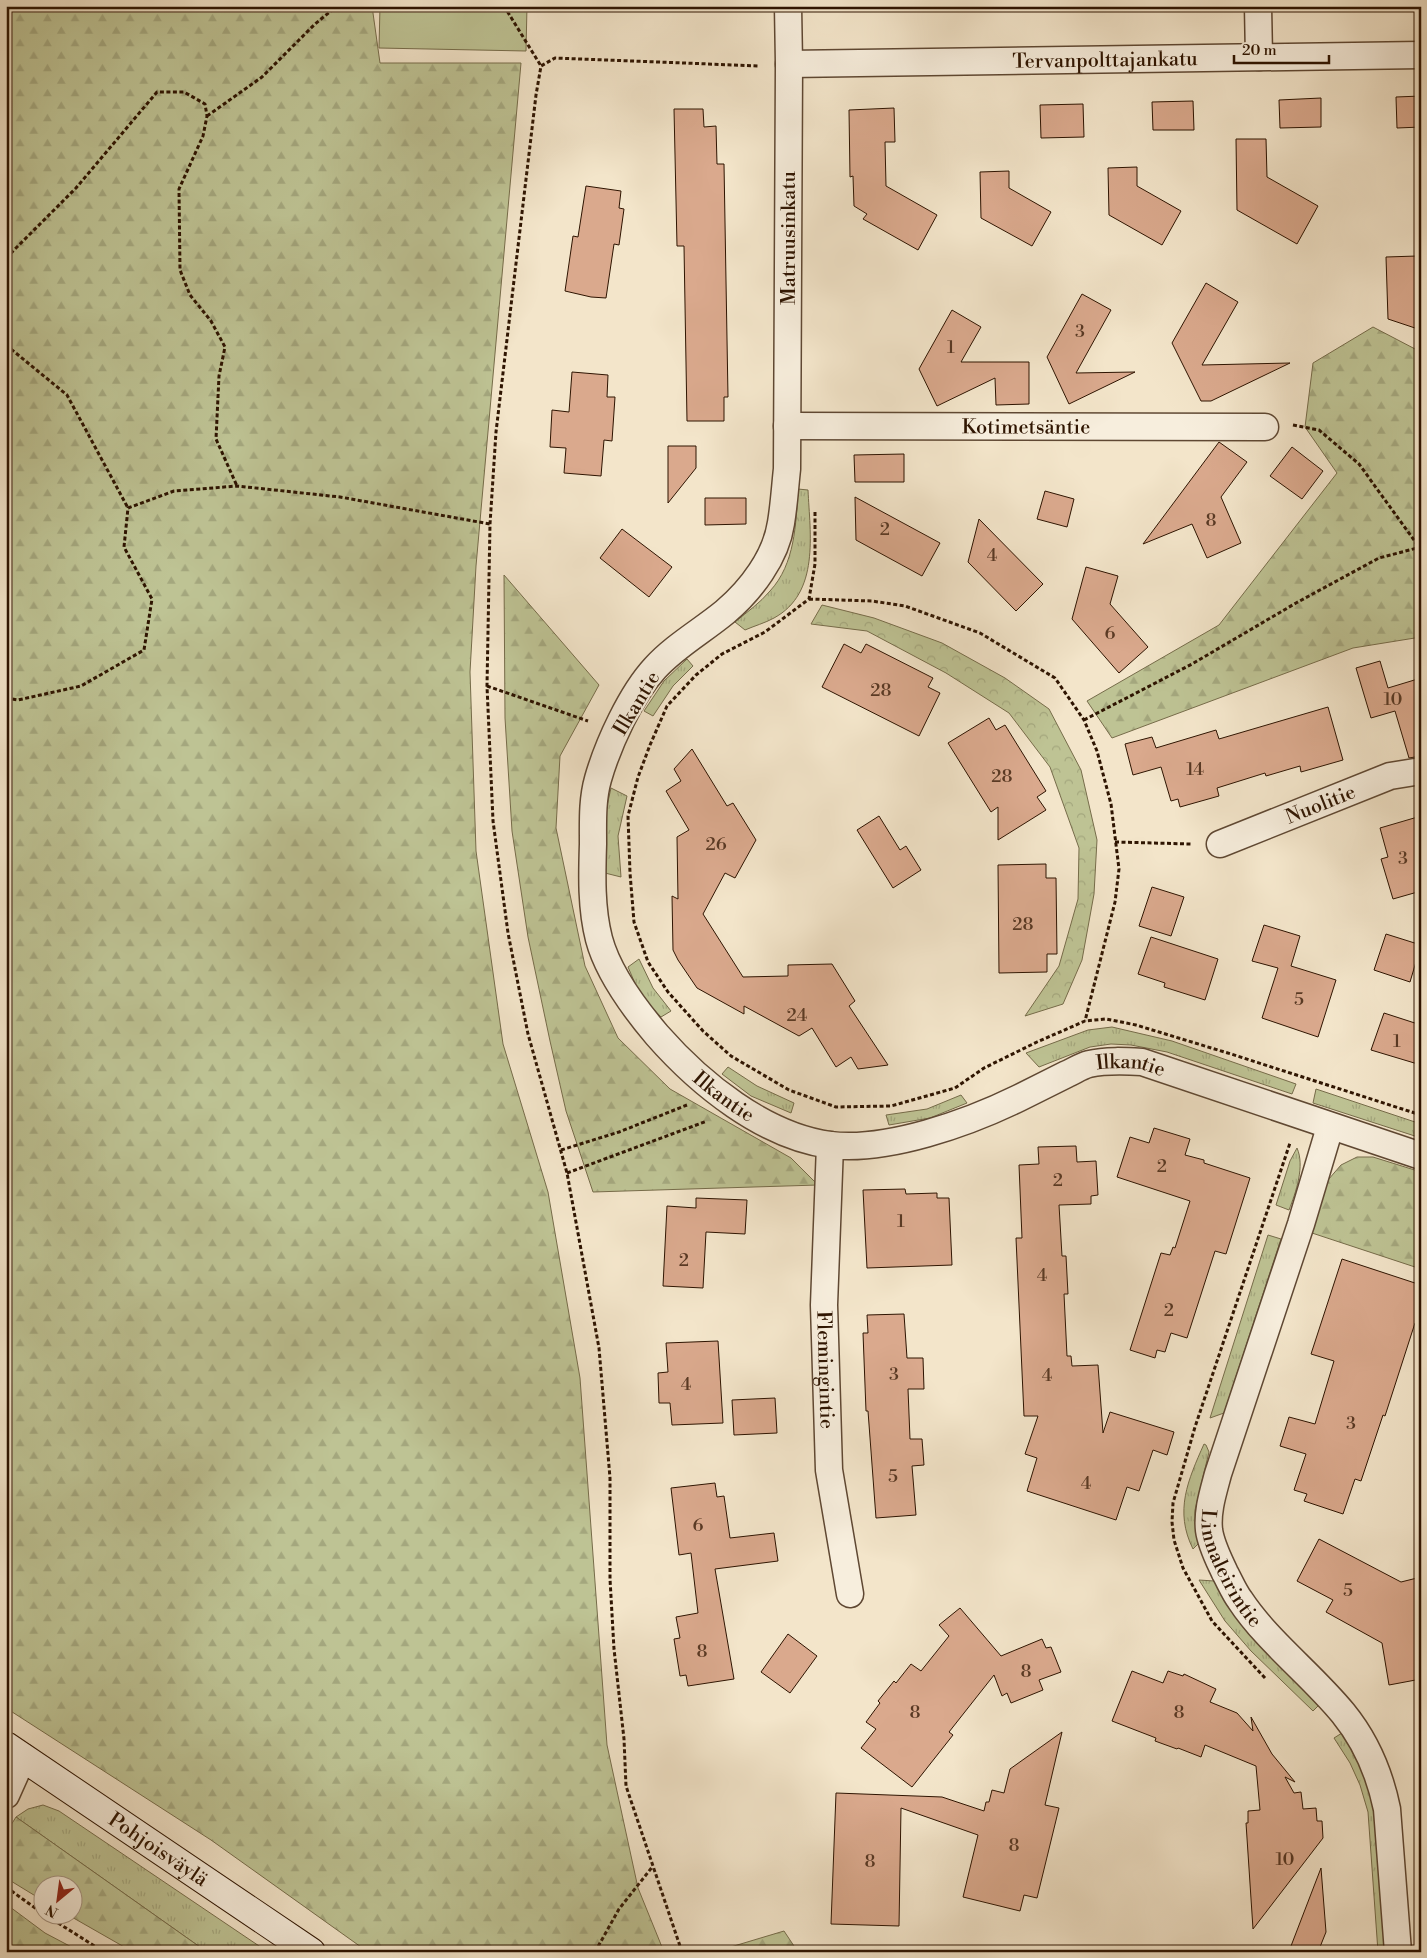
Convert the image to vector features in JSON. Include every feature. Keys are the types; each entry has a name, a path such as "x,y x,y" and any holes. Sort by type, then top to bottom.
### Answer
{"main road":[{"name":"Pohjoisväylä","path":"15,1751 310,1952"}],"street":[{"name":"Matruusinkatu","path":"787,469 788,6"},
{"path":"1258,6 1259,57"},
{"name":"Tervanpolttajankatu","path":"789,64 1421,55"},
{"name":"Kotimetsäntie","path":"787,426 1265,427"},
{"name":"Ilkantie","path":"787,469 781,525 772,554 746,592 726,611 655,668 632,700 616,731 598,779 593,809 592,889 599,939 616,977 638,1012 671,1051 718,1092 741,1109 792,1135 830,1145 888,1143 930,1133 1007,1104 1087,1064 1108,1061 1142,1062 1300,1115 1330,1127 1421,1156"},
{"name":"Nuolitie","path":"1220,844 1390,776 1421,771"},
{"name":"Linnaleirintie","path":"1330,1127 1301,1224 1218,1474 1210,1506 1209,1532 1218,1559 1240,1600 1274,1640 1343,1713 1369,1755 1382,1786 1387,1809 1398,1952"},
{"name":"Flemingintie","path":"830,1145 824,1305 829,1470 850,1594"},
{"path":"6,1795 15,1751"}],"path":[{"path":"207,116 262,77 315,24 337,6"},
{"path":"504,6 541,66"},
{"path":"6,258 76,188 157,92 184,92 205,104 207,116 203,136 179,189 180,270 190,295 211,321 225,347 219,376 216,439 237,486"},
{"path":"6,345 67,396 128,508 124,547 152,599 144,650 81,686 18,700 6,698"},
{"path":"1084,720 1192,664 1296,603 1379,558 1420,547 1359,464 1319,430 1294,425 1265,427"},
{"path":"128,508 174,491 237,486 340,497 490,524"},
{"path":"815,505 815,564 809,599 765,632 722,654 696,675 667,706 638,777 628,816 634,922 648,962 668,992 703,1031 731,1056 789,1090 836,1107 891,1106 955,1088 984,1068 1085,1020 1106,1019 1136,1025 1421,1114"},
{"path":"809,599 872,601 905,606 980,633 1055,678 1084,720 1097,751 1108,796 1120,869 1114,902 1085,1020"},
{"path":"487,686 650,744"},
{"path":"1115,842 1220,844"},
{"path":"1266,1679 1212,1621 1183,1568 1174,1540 1172,1522 1173,1502 1195,1427 1312,1079"},
{"path":"561,1150 619,1132 718,1092"},
{"path":"567,1172 741,1109"},
{"path":"595,1952 619,1908 653,1866"},
{"path":"6,1887 32,1906"},
{"path":"63,1926 104,1952"}],"green space":[{"path":"6,6 372,6 380,63 521,63 476,566 470,672 476,851 503,1044 548,1192 580,1378 607,1745 638,1888 664,1952 368,1952 211,1840 6,1708"},
{"path":"380,6 527,6 526,51 379,48"},
{"path":"1373,327 1417,350 1421,358 1421,637 1353,648 1112,738 1087,701 1219,625 1337,473 1305,427 1313,363"},
{"path":"798,489 808,490 810,543 806,578 799,594 789,607 774,618 745,630 735,622 766,595 785,569 793,543"},
{"path":"504,575 599,685 560,756 556,828 585,966 618,1038 670,1089 791,1158 818,1185 593,1192 566,1111 550,1041 528,937 512,831 505,718"},
{"path":"822,605 874,618 942,643 1005,678 1049,709 1081,770 1097,840 1094,894 1082,960 1063,1004 1025,1016 1059,966 1078,899 1079,848 1050,767 1009,713 946,673 867,631 811,624"},
{"path":"687,659 693,666 673,686 653,716 644,711 664,681"},
{"path":"611,788 627,796 618,836 621,877 605,873 603,824"},
{"path":"639,959 653,988 671,1011 661,1017 640,995 628,967"},
{"path":"1112,1027 1172,1041 1296,1084 1292,1094 1167,1052 1131,1045 1111,1044 1090,1047 1039,1067 1026,1053 1088,1030"},
{"path":"728,1067 757,1086 794,1103 791,1113 751,1096 722,1074"},
{"path":"1316,1089 1421,1124 1421,1138 1313,1103"},
{"path":"961,1095 967,1103 930,1118 889,1125 886,1115 927,1109"},
{"path":"1297,1148 1300,1171 1289,1210 1276,1205 1290,1161"},
{"path":"1357,1157 1373,1157 1421,1172 1421,1269 1312,1233 1328,1180 1341,1165"},
{"path":"1268,1235 1281,1239 1224,1413 1210,1418"},
{"path":"1204,1444 1209,1452 1195,1510 1195,1524 1203,1539 1193,1549 1184,1522 1185,1496 1188,1483"},
{"path":"1199,1580 1214,1581 1235,1613 1320,1704 1313,1711 1251,1651 1225,1621"},
{"path":"1342,1733 1355,1752 1369,1779 1378,1813 1387,1952 1378,1952 1368,1812 1360,1785 1350,1763 1334,1738"},
{"path":"43,1805 59,1811 268,1952 207,1952 16,1817 28,1809"},
{"path":"16,1817 207,1952 133,1952 82,1923 82,1876 32,1876 32,1894 6,1878 6,1833"},
{"path":"6,1904 32,1923 32,1926 36,1926 81,1952 6,1952"},
{"path":"784,1931 798,1952 714,1952"}],"building":[{"path":"1421,96 1421,127 1397,128 1396,97"},
{"path":"1321,98 1321,127 1280,128 1279,100"},
{"path":"1193,101 1194,130 1153,130 1152,102"},
{"path":"1083,104 1084,137 1041,138 1040,105"},
{"path":"894,108 895,142 885,142 886,186 937,215 918,250 863,219 867,214 854,206 853,176 850,177 849,110"},
{"path":"674,109 703,109 704,127 716,126 717,164 724,164 728,397 724,397 724,421 687,421 684,246 677,246"},
{"path":"1236,139 1266,139 1267,177 1318,206 1297,244 1237,210"},
{"path":"1137,167 1137,186 1181,211 1162,245 1109,215 1108,168"},
{"path":"1009,171 1009,188 1051,212 1032,246 981,218 980,172"},
{"path":"586,186 621,191 619,208 624,209 619,245 614,244 606,298 591,297 565,291 573,236 578,237"},
{"path":"1417,256 1417,289 1421,290 1421,330 1388,319 1386,257"},
{"path":"1206,283 1238,302 1202,365 1290,363 1211,401 1201,401 1172,343"},
{"path":"1082,294 1111,310 1076,373 1135,372 1069,404 1047,357"},
{"path":"952,310 981,327 961,362 1029,362 1029,404 996,405 995,378 937,406 919,369"},
{"path":"572,372 608,375 607,397 615,397 612,441 604,440 601,476 564,473 566,448 550,447 552,410 569,412"},
{"path":"1219,442 1247,462 1221,497 1241,543 1207,558 1192,524 1143,544"},
{"path":"668,446 696,446 696,468 668,503"},
{"path":"1292,447 1323,471 1302,499 1270,476"},
{"path":"904,454 904,482 855,482 854,455"},
{"path":"1045,491 1074,499 1067,527 1037,519"},
{"path":"855,497 940,543 922,576 856,540"},
{"path":"705,498 746,498 746,524 705,525"},
{"path":"979,519 1043,584 1016,611 968,562"},
{"path":"622,529 672,567 649,597 600,558"},
{"path":"1086,567 1118,576 1110,604 1148,647 1119,673 1072,619"},
{"path":"844,644 861,653 866,644 933,678 928,687 940,693 919,736 822,687"},
{"path":"1380,661 1388,688 1421,678 1421,756 1409,758 1395,711 1371,718 1356,668"},
{"path":"1328,707 1343,760 1301,772 1300,766 1266,776 1265,773 1217,788 1219,796 1180,807 1178,799 1171,801 1161,767 1133,775 1125,744 1152,737 1156,748 1216,730 1219,739"},
{"path":"989,718 996,730 1005,725 1046,791 1037,797 1046,810 998,840 998,807 991,812 948,743"},
{"path":"692,749 727,806 733,803 756,840 735,878 725,873 703,914 743,977 788,976 788,965 832,964 855,1001 849,1006 888,1065 858,1069 851,1057 836,1067 812,1028 799,1036 744,1006 744,1014 697,988 678,960 673,950 672,896 678,899 677,837 689,830 666,791 681,781 674,769"},
{"path":"879,816 900,850 906,846 921,870 893,888 857,830"},
{"path":"1421,816 1421,891 1393,899 1381,859 1388,857 1380,828"},
{"path":"1046,864 1046,878 1056,878 1057,954 1047,954 1047,972 999,973 998,865"},
{"path":"1152,887 1184,897 1171,936 1139,926"},
{"path":"1264,925 1300,936 1291,966 1336,980 1318,1037 1262,1018 1278,968 1252,961"},
{"path":"1386,934 1421,945 1410,982 1374,970"},
{"path":"1151,937 1218,959 1205,1000 1164,987 1165,983 1138,974"},
{"path":"1384,1013 1421,1025 1421,1065 1371,1050"},
{"path":"1154,1128 1190,1139 1185,1155 1204,1160 1204,1163 1250,1178 1226,1254 1215,1251 1187,1338 1171,1333 1165,1352 1157,1350 1155,1358 1130,1350 1161,1253 1170,1255 1173,1247 1175,1248 1190,1201 1117,1177 1130,1137 1149,1143"},
{"path":"1076,1146 1077,1162 1096,1161 1098,1195 1091,1196 1091,1204 1059,1205 1062,1256 1066,1256 1068,1294 1064,1294 1067,1356 1071,1356 1072,1366 1098,1365 1103,1433 1110,1412 1174,1432 1167,1455 1153,1450 1139,1491 1127,1487 1116,1520 1027,1491 1037,1458 1025,1454 1038,1416 1024,1416 1016,1238 1022,1238 1019,1165 1039,1164 1038,1147"},
{"path":"905,1189 906,1194 937,1193 937,1198 949,1198 952,1265 867,1268 863,1190"},
{"path":"696,1198 747,1200 745,1234 706,1232 703,1288 663,1286 667,1206 696,1208"},
{"path":"1342,1259 1421,1285 1421,1325 1415,1323 1385,1416 1383,1415 1361,1481 1355,1479 1343,1514 1304,1501 1307,1494 1294,1490 1306,1454 1280,1446 1289,1417 1315,1424 1334,1361 1311,1354"},
{"path":"904,1314 907,1358 923,1358 924,1389 908,1389 910,1439 922,1439 924,1465 912,1466 916,1515 876,1518 868,1411 866,1411 863,1333 868,1333 867,1315"},
{"path":"718,1341 723,1423 672,1425 670,1403 659,1403 658,1373 668,1372 666,1343"},
{"path":"775,1398 777,1433 734,1435 732,1400"},
{"path":"715,1483 717,1497 724,1496 730,1538 774,1533 778,1561 715,1569 734,1679 688,1686 686,1675 680,1676 674,1639 680,1638 676,1617 698,1613 691,1553 679,1555 671,1488"},
{"path":"1319,1539 1401,1582 1421,1577 1421,1679 1389,1685 1382,1643 1326,1612 1333,1600 1297,1581"},
{"path":"960,1608 1001,1656 1042,1639 1046,1648 1051,1647 1061,1672 1039,1680 1043,1690 1011,1703 1007,1693 1002,1696 994,1675 949,1732 953,1735 912,1787 861,1748 876,1729 866,1722 880,1703 878,1701 911,1664 921,1671 949,1636 939,1625"},
{"path":"788,1634 817,1656 790,1693 761,1672"},
{"path":"1132,1671 1163,1683 1168,1671 1183,1676 1184,1674 1216,1689 1210,1702 1237,1713 1253,1731 1251,1717 1272,1754 1295,1782 1285,1777 1294,1793 1301,1792 1303,1809 1316,1808 1317,1821 1322,1821 1323,1838 1253,1929 1246,1823 1248,1823 1248,1811 1260,1810 1256,1766 1205,1745 1201,1757 1155,1741 1156,1738 1112,1721"},
{"path":"1062,1732 1045,1805 1059,1808 1037,1898 1024,1895 1020,1911 963,1897 978,1835 901,1808 899,1926 831,1924 836,1793 942,1797 984,1811 992,1790 1004,1793 1010,1769"},
{"path":"1321,1868 1326,1932 1318,1952 1306,1952 1291,1946"}]}
